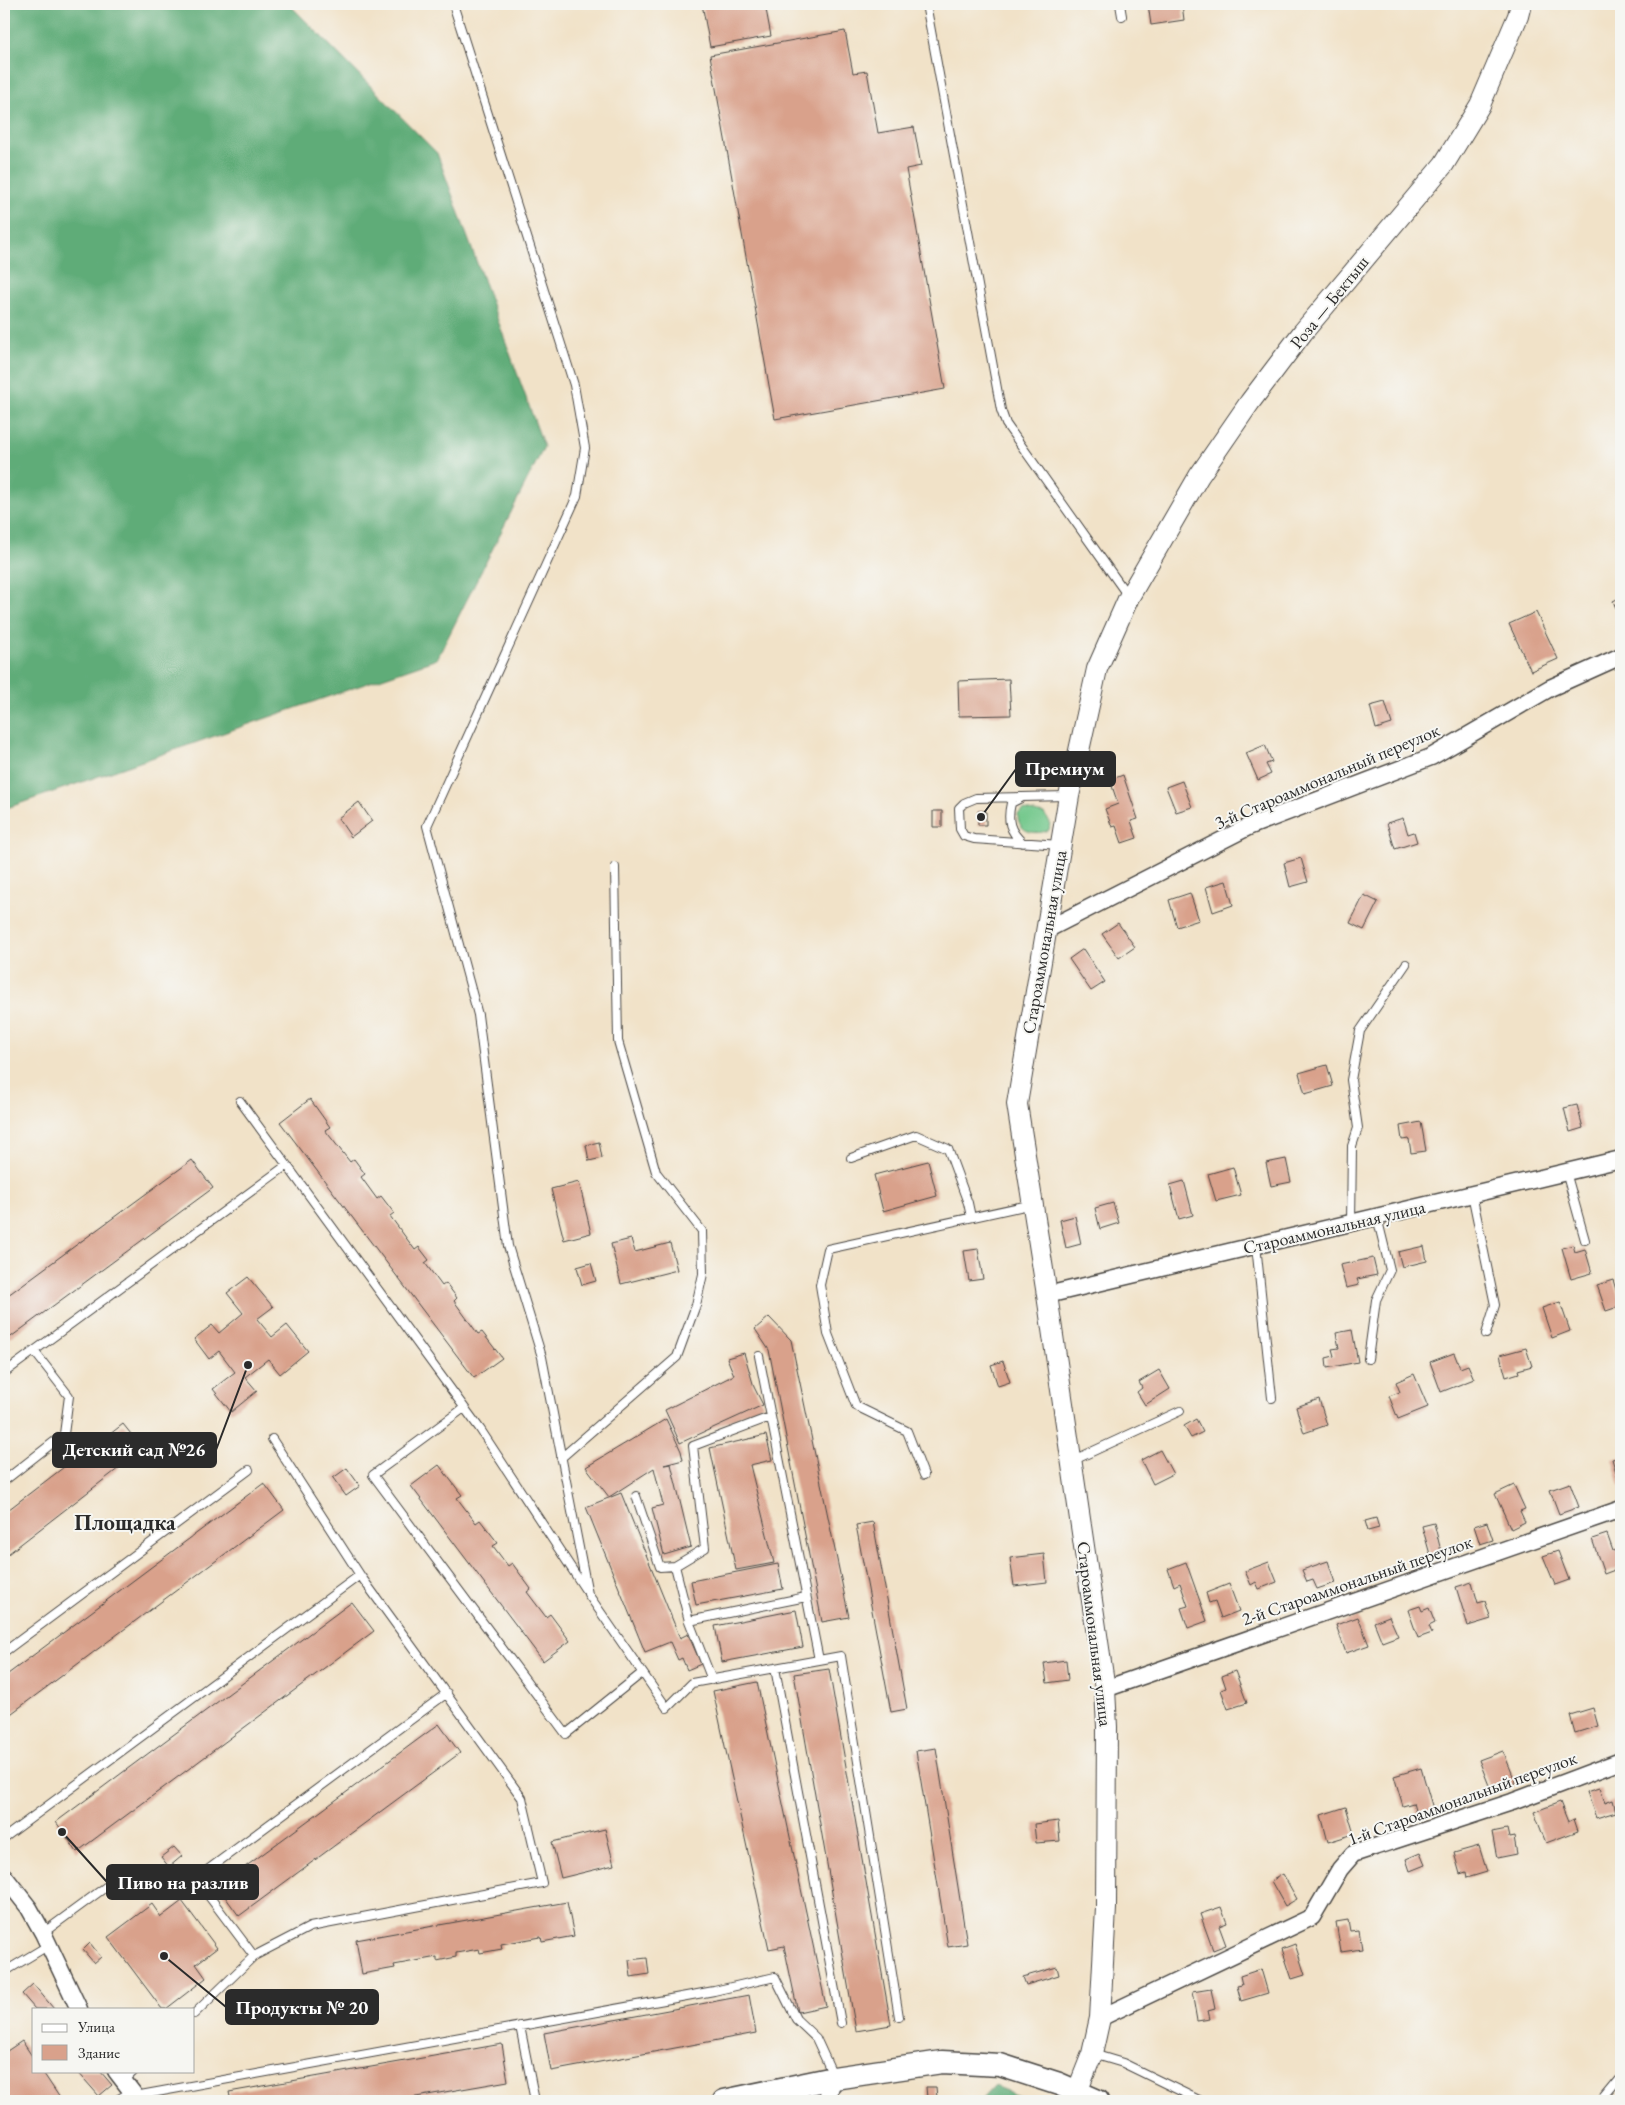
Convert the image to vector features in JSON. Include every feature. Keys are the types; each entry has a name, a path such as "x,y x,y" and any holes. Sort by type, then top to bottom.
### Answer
{"main road":[{"path":"724,2101 834,2078 942,2062 1000,2065 1059,2084 1098,2101"}],"street":[{"name":"Роза — Бектыш","path":"1129,597 1199,476 1250,402 1303,332 1444,164 1480,105 1518,16 1521,4"},
{"name":"Староаммональная улица","path":"1078,2092 1092,2054 1100,2018 1106,1908 1107,1727 1105,1689 1017,1104 1069,796 1097,669 1129,597"},
{"name":"3-й Староаммональный переулок","path":"1046,930 1248,827 1431,757 1550,688 1621,656"},
{"name":"Староаммональная улица","path":"1047,1294 1621,1159"},
{"name":"2-й Староаммональный переулок","path":"1105,1689 1621,1509"},
{"name":"1-й Староаммональный переулок","path":"1100,2018 1312,1917 1340,1869 1353,1854 1512,1802 1621,1761"},
{"path":"4,1876 29,1908 79,2008"},
{"path":"826,2101 834,2078"}],"lane":[{"path":"453,4 574,385 585,448 577,496 427,826 478,1015 508,1246 542,1358 588,1594"},
{"path":"926,4 1001,410 1006,424 1129,597"},
{"path":"1120,4 1122,16"},
{"path":"1060,846 974,839 964,836 960,829 959,808 964,803 976,798 1069,796"},
{"path":"1023,797 1012,803 1008,814 1010,828 1024,843"},
{"path":"562,1458 677,1357 696,1305 704,1274 702,1231 656,1172 618,1040 615,867"},
{"path":"1351,1223 1352,1146 1358,1128 1351,1080 1360,1031 1406,964"},
{"path":"240,1101 464,1408 588,1594 667,1708 692,1683 841,1656 898,2017"},
{"path":"851,1158 916,1135 948,1149 968,1203 971,1217"},
{"path":"4,1373 287,1166"},
{"path":"1566,1172 1585,1240"},
{"path":"1472,1194 1496,1305 1486,1334"},
{"path":"924,1475 908,1431 856,1406 828,1334 820,1284 828,1249 1033,1204"},
{"path":"1368,1359 1376,1300 1390,1270 1377,1217"},
{"path":"1256,1245 1272,1398"},
{"path":"4,1481 64,1434 69,1396 34,1351"},
{"path":"759,1356 819,1660"},
{"path":"464,1408 373,1475 566,1734 642,1673"},
{"path":"1072,1461 1180,1411"},
{"path":"636,1496 660,1567 675,1566 705,1548 694,1446 770,1417"},
{"path":"195,2013 254,1956 310,1927 542,1882 522,1798 360,1575 272,1439"},
{"path":"4,1652 249,1470"},
{"path":"675,1566 690,1621 712,1680"},
{"path":"4,1838 360,1575"},
{"path":"690,1621 806,1597"},
{"path":"775,1668 841,2023"},
{"path":"4,1972 46,1939 107,1886 183,1888 447,1693"},
{"path":"196,1879 254,1956"},
{"path":"115,2101 130,2085 520,2026 714,1991 775,1977 796,2019 816,2038 834,2078"},
{"path":"520,2026 535,2101"},
{"path":"1092,2054 1123,2063 1201,2101"},
{"path":"1602,2101 1621,2078"}],"green space":[{"path":"4,4 289,4 437,153 544,447 437,659 4,809"},
{"path":"1024,810 1044,814 1050,822 1049,830 1038,833 1024,829 1018,820 1018,814"},
{"path":"994,2086 1032,2101 982,2101"}],"building":[{"path":"702,4 765,4 771,36 710,47"},
{"path":"1148,4 1182,4 1184,20 1151,25"},
{"path":"845,31 853,73 867,71 878,133 914,127 921,166 906,169 945,389 775,419 710,55"},
{"path":"1621,597 1621,620 1613,601"},
{"path":"1536,612 1558,659 1531,671 1509,624"},
{"path":"1009,679 1011,715 959,716 958,681"},
{"path":"1385,702 1392,724 1376,729 1370,706"},
{"path":"1265,745 1272,762 1266,764 1271,774 1258,780 1246,753"},
{"path":"1123,775 1138,819 1131,821 1137,838 1122,843 1116,826 1112,827 1105,809 1118,804 1110,780"},
{"path":"1182,781 1192,807 1176,812 1166,787"},
{"path":"359,802 372,821 351,837 338,818"},
{"path":"933,811 942,811 942,827 933,827"},
{"path":"978,811 986,811 986,825 978,825"},
{"path":"1403,818 1408,834 1414,832 1417,842 1395,849 1387,823"},
{"path":"1301,858 1308,882 1290,887 1284,863"},
{"path":"1226,881 1233,905 1213,912 1206,887"},
{"path":"1190,893 1199,920 1177,927 1169,900"},
{"path":"1364,895 1378,902 1364,930 1350,923"},
{"path":"1118,923 1135,947 1119,958 1102,934"},
{"path":"1083,949 1105,982 1091,991 1069,959"},
{"path":"1327,1065 1333,1086 1305,1094 1299,1073"},
{"path":"310,1099 330,1127 325,1130 350,1162 354,1159 365,1174 361,1177 377,1199 381,1196 394,1213 390,1216 415,1250 419,1247 429,1260 425,1263 442,1286 446,1283 457,1298 454,1301 478,1334 482,1332 502,1358 474,1378 280,1122"},
{"path":"1577,1105 1583,1128 1570,1132 1564,1108"},
{"path":"1421,1122 1426,1151 1411,1153 1409,1139 1402,1140 1400,1126"},
{"path":"599,1142 602,1158 589,1161 586,1145"},
{"path":"1286,1159 1291,1182 1271,1186 1266,1163"},
{"path":"192,1160 213,1188 4,1342 4,1298"},
{"path":"928,1161 937,1196 883,1211 874,1175"},
{"path":"1233,1167 1241,1195 1216,1201 1208,1174"},
{"path":"1184,1181 1193,1215 1179,1219 1170,1185"},
{"path":"579,1182 591,1233 564,1240 551,1189"},
{"path":"1113,1203 1119,1223 1100,1229 1095,1208"},
{"path":"1075,1216 1081,1244 1066,1248 1060,1220"},
{"path":"631,1239 635,1252 670,1243 677,1270 621,1284 611,1244"},
{"path":"1573,1245 1575,1252 1585,1249 1592,1273 1571,1279 1562,1248"},
{"path":"1424,1246 1427,1261 1402,1267 1398,1252"},
{"path":"978,1249 983,1279 969,1281 964,1251"},
{"path":"1373,1258 1377,1275 1357,1279 1359,1285 1346,1288 1340,1265"},
{"path":"591,1263 596,1281 582,1285 577,1267"},
{"path":"248,1277 273,1307 257,1319 272,1337 287,1325 308,1351 280,1374 268,1359 245,1377 257,1391 231,1412 213,1389 235,1372 219,1351 209,1359 194,1339 212,1325 219,1333 243,1313 227,1293"},
{"path":"1613,1280 1621,1306 1606,1311 1597,1285"},
{"path":"1560,1302 1570,1331 1552,1338 1542,1308"},
{"path":"769,1317 791,1340 849,1617 822,1622 769,1350 755,1329"},
{"path":"1352,1330 1358,1362 1327,1368 1326,1358 1334,1356 1332,1349 1339,1348 1336,1333"},
{"path":"1526,1348 1532,1366 1518,1370 1519,1373 1506,1377 1500,1355"},
{"path":"744,1353 754,1387 763,1405 680,1443 665,1410 734,1375 727,1358"},
{"path":"1454,1353 1460,1368 1468,1365 1474,1379 1441,1392 1430,1362"},
{"path":"1003,1361 1010,1382 998,1386 991,1365"},
{"path":"1159,1370 1170,1389 1145,1405 1137,1392 1142,1388 1139,1382"},
{"path":"1414,1374 1428,1407 1398,1419 1389,1396 1400,1392 1396,1382"},
{"path":"1319,1399 1327,1425 1304,1433 1296,1407"},
{"path":"666,1419 681,1451 683,1460 664,1465 671,1464 691,1547 664,1555 652,1508 663,1505 654,1468 609,1497 586,1467"},
{"path":"1196,1419 1203,1432 1191,1438 1184,1426"},
{"path":"123,1424 143,1449 126,1464 105,1438"},
{"path":"766,1435 772,1460 750,1465 774,1563 736,1570 710,1448"},
{"path":"98,1441 119,1468 4,1557 4,1513"},
{"path":"1160,1450 1173,1474 1153,1484 1141,1460"},
{"path":"1621,1457 1621,1489 1612,1459"},
{"path":"439,1465 462,1495 457,1498 476,1523 480,1520 498,1543 493,1546 508,1566 512,1563 531,1589 527,1592 546,1617 550,1614 570,1641 543,1661 411,1486"},
{"path":"347,1468 360,1486 346,1496 333,1478"},
{"path":"264,1483 284,1510 4,1719 4,1677"},
{"path":"1570,1483 1579,1507 1559,1514 1550,1490"},
{"path":"1514,1485 1525,1509 1520,1511 1525,1522 1511,1529 1495,1494"},
{"path":"621,1493 680,1638 688,1634 701,1664 687,1670 682,1658 678,1660 670,1642 645,1652 586,1507"},
{"path":"1376,1518 1379,1528 1368,1531 1365,1521"},
{"path":"873,1522 907,1709 891,1712 856,1525"},
{"path":"1487,1522 1493,1540 1480,1544 1474,1526"},
{"path":"1434,1523 1442,1555 1431,1558 1422,1526"},
{"path":"1607,1534 1613,1551 1618,1549 1621,1561 1618,1562 1620,1568 1604,1574 1592,1539"},
{"path":"1558,1551 1569,1580 1555,1585 1543,1556"},
{"path":"1044,1554 1047,1582 1014,1586 1010,1558"},
{"path":"1328,1561 1335,1583 1317,1589 1313,1580 1307,1582 1302,1570"},
{"path":"1186,1562 1207,1621 1188,1628 1181,1608 1188,1606 1180,1583 1174,1586 1168,1569"},
{"path":"1269,1562 1277,1582 1259,1589 1256,1582 1251,1585 1245,1571"},
{"path":"778,1564 783,1589 696,1605 691,1581"},
{"path":"1472,1582 1478,1603 1485,1601 1491,1619 1468,1626 1456,1587"},
{"path":"1229,1584 1239,1611 1221,1618 1215,1601 1209,1603 1206,1593"},
{"path":"352,1602 374,1631 77,1852 56,1822"},
{"path":"1420,1606 1422,1611 1429,1608 1435,1623 1429,1626 1432,1633 1418,1638 1408,1610"},
{"path":"796,1610 803,1647 722,1662 715,1626"},
{"path":"1389,1616 1398,1636 1382,1642 1374,1622"},
{"path":"1358,1617 1369,1645 1346,1653 1336,1625"},
{"path":"1066,1660 1068,1680 1047,1683 1044,1663"},
{"path":"829,1669 891,2025 856,2031 794,1674"},
{"path":"1235,1671 1247,1703 1228,1709 1221,1690 1226,1688 1222,1676"},
{"path":"757,1682 826,2006 798,2012 784,1946 769,1949 713,1691"},
{"path":"1593,1708 1598,1726 1575,1733 1570,1715"},
{"path":"439,1724 460,1753 239,1916 218,1887"},
{"path":"936,1748 967,1944 948,1947 916,1751"},
{"path":"1503,1751 1516,1783 1492,1793 1479,1760"},
{"path":"1421,1768 1433,1809 1416,1814 1413,1803 1403,1806 1394,1776"},
{"path":"1600,1788 1605,1803 1613,1800 1616,1812 1596,1818 1587,1792"},
{"path":"1560,1802 1568,1822 1574,1819 1578,1831 1546,1843 1534,1812"},
{"path":"1346,1807 1354,1834 1328,1842 1321,1815"},
{"path":"1058,1821 1060,1841 1036,1843 1034,1824"},
{"path":"605,1829 614,1865 561,1878 552,1842"},
{"path":"1507,1829 1509,1838 1514,1837 1517,1854 1497,1858 1492,1832"},
{"path":"1479,1846 1487,1872 1467,1878 1466,1872 1460,1874 1454,1853"},
{"path":"174,1847 182,1856 169,1867 161,1857"},
{"path":"1420,1853 1425,1865 1410,1871 1406,1859"},
{"path":"1283,1874 1297,1899 1285,1906 1271,1881"},
{"path":"182,1901 217,1948 196,1964 206,1978 167,2008 161,2008 108,1937 152,1904 161,1917"},
{"path":"567,1902 574,1936 542,1942 541,1937 501,1944 502,1949 480,1953 479,1949 456,1953 456,1957 437,1961 437,1957 394,1965 395,1968 362,1974 356,1940"},
{"path":"1221,1907 1227,1923 1219,1926 1226,1945 1213,1950 1200,1914"},
{"path":"1348,1920 1350,1931 1359,1930 1362,1949 1341,1952 1336,1922"},
{"path":"90,1943 101,1957 94,1963 83,1950"},
{"path":"1295,1944 1305,1975 1292,1979 1282,1949"},
{"path":"647,1958 649,1974 631,1977 629,1960"},
{"path":"1057,1967 1059,1975 1026,1985 1023,1977"},
{"path":"1261,1969 1268,1993 1241,2001 1237,1986 1242,1985 1240,1976"},
{"path":"33,1984 53,2008 34,2008 22,1994"},
{"path":"1211,1989 1215,2009 1208,2011 1210,2019 1197,2021 1192,1992"},
{"path":"749,1995 756,2033 551,2071 544,2033"},
{"path":"22,2041 32,2056 32,2072 43,2072 62,2101 4,2101 4,2053"},
{"path":"502,2044 508,2081 393,2101 231,2101 229,2092"},
{"path":"78,2072 101,2072 112,2085 99,2096"},
{"path":"926,2087 936,2087 937,2098 927,2098"}],"place":[{"name":"Премиум","path":"981,817"},
{"name":"Детский сад №26","path":"248,1365"},
{"name":"Пиво на разлив","path":"62,1832"},
{"name":"Продукты № 20","path":"164,1956"}],"district":[{"name":"Площадка","path":"125,1522"}]}
